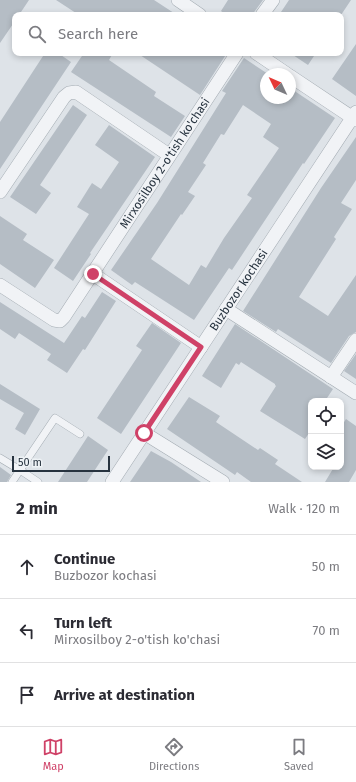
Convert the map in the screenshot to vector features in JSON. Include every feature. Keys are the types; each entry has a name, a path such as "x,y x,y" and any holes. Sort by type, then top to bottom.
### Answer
{"street":[{"path":"178,0 196,12"},
{"path":"264,12 273,0"},
{"name":"Mirxosilboy 2-o'tish ko'chasi","path":"0,285 54,320 60,321 93,274 169,155 235,56"},
{"path":"260,56 278,68"},
{"path":"296,80 355,117"},
{"path":"0,192 64,97 69,93 76,92 169,155"},
{"name":"Buzbozor kochasi","path":"112,482 355,117"},
{"path":"93,274 201,347"},
{"path":"226,310 356,393"},
{"path":"331,377 356,340"},
{"path":"144,433 223,482"}],"lane":[{"path":"12,482 55,418 80,434"},
{"path":"0,458 38,482"}],"building":[{"path":"0,0 29,0 21,12 12,12 12,25 0,43"},
{"path":"56,0 154,0 172,12 74,12"},
{"path":"228,0 263,0 254,12 221,11"},
{"path":"289,0 351,0 343,12 281,12"},
{"path":"356,44 356,96 332,79"},
{"path":"43,56 62,56 71,62 0,169 0,122"},
{"path":"82,56 111,56 109,60 156,92 154,96 185,116 171,137 71,72"},
{"path":"142,56 225,56 200,95"},
{"path":"294,56 314,56 308,65"},
{"path":"244,58 260,69 260,104 296,104 296,92 335,118 304,164 303,163 232,270 229,268 194,320 135,282 132,285 111,270 157,203 226,93 222,91","holes":["243,105 271,124 263,137 279,148 247,195 252,198 224,238 206,268 201,265 189,285 151,259 195,196 188,192 206,165 203,163 221,134 224,135"]},
{"path":"73,105 87,115 40,185 51,193 36,214 10,197"},
{"path":"109,125 155,157 90,253 91,254 73,281 54,268 89,214 77,207 92,183 101,189 119,162 95,145"},
{"path":"356,137 356,180 341,203 352,209 334,237 336,239 299,297 328,316 356,275 356,332 349,336 331,363 278,329 276,332 243,311 321,188"},
{"path":"0,216 27,234 23,240 54,260 35,288 0,264"},
{"path":"102,292 116,301 85,350 83,349 67,373 47,360 51,354 19,333 15,339 0,329 0,302 64,343 82,316 85,318"},
{"path":"152,323 181,343 121,434 97,418 142,350 136,346"},
{"path":"235,324 333,389 327,398 308,398 308,434 305,439 260,411 276,386 241,362 239,365 236,363 221,388 202,376"},
{"path":"356,354 356,379 344,371"},
{"path":"0,384 40,409 25,435 15,429 24,413 0,399"},
{"path":"189,397 220,416 216,422 258,450 260,448 278,460 275,464 302,482 251,482 237,472 235,475 167,429"},
{"path":"346,419 356,426 356,470 349,482 325,482 332,470 344,470 344,422"},
{"path":"88,436 108,450 87,482 58,482"},
{"path":"151,451 171,462 201,482 130,482"},
{"path":"0,467 11,475 7,482 0,482"}],"route":[{"path":"93,274 201,347 144,433"}]}
